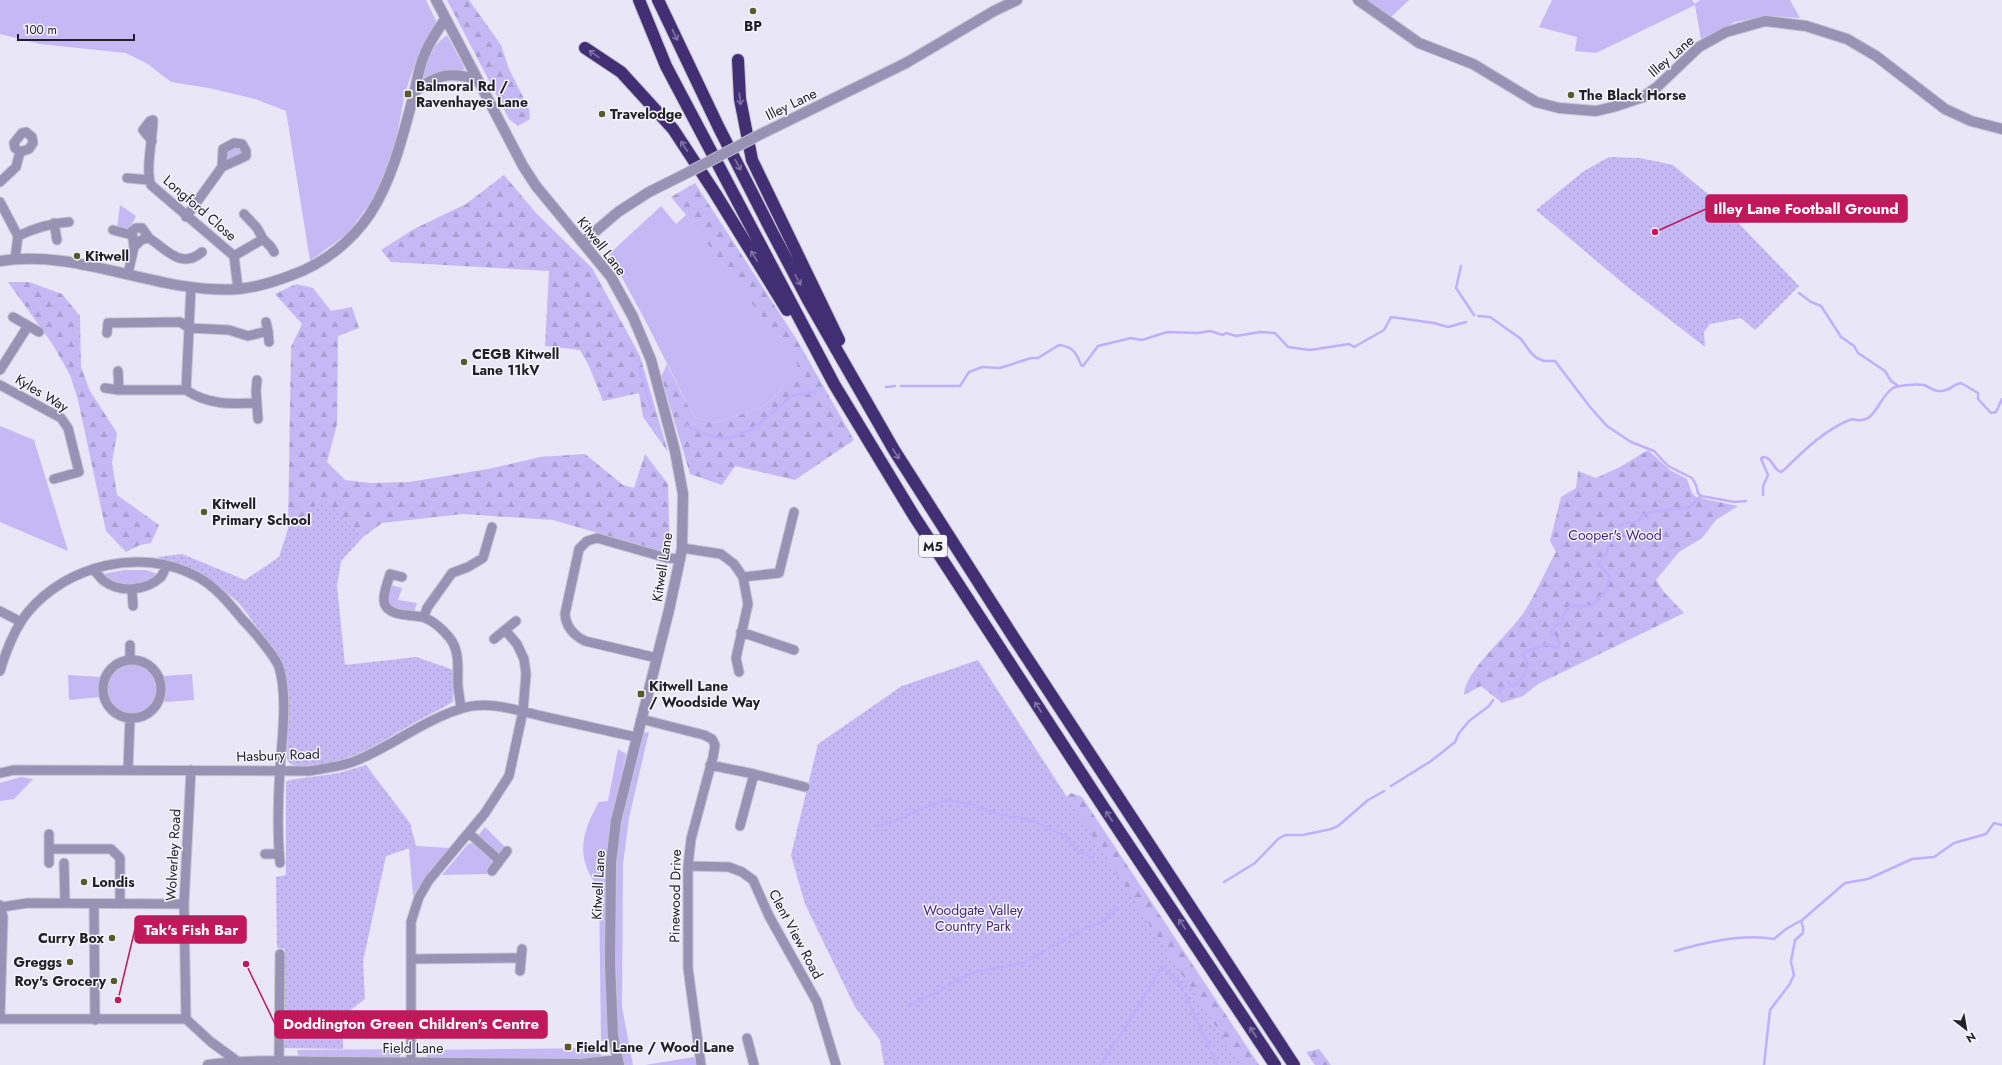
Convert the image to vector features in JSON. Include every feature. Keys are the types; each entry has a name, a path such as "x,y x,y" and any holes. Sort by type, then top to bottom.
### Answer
{"highway":[{"name":"M5","path":"639,0 666,66 834,384 914,516 1102,806 1275,1065"},
{"name":"M5","path":"658,0 719,128 770,228 808,300 883,430 953,544 1294,1065"},
{"path":"585,48 621,72 673,129 715,193 834,384"},
{"path":"738,60 740,99 752,160 883,430"}],"street":[{"name":"Kitwell Lane","path":"436,0 476,79 527,173 552,206 611,277 633,317 651,360 675,451 683,494 682,548 657,658 616,821 611,863 610,964 613,1036 619,1063"},
{"name":"Illey Lane","path":"583,242 618,212 649,192 760,134 906,63 994,11 1018,0"},
{"name":"Illey Lane","path":"1358,0 1419,43 1473,64 1536,102 1559,108 1596,111 1613,108 1643,97 1699,47 1726,32 1765,22 1806,26 1847,39 1876,56 1945,109 1971,121 2002,129"},
{"path":"0,261 30,258 84,265 191,287 238,289 268,284 310,268 332,254 356,231 379,198 396,159 425,54 445,19"},
{"path":"414,92 437,77 455,74 476,79"},
{"name":"Longford Close","path":"152,141 149,180 151,185 186,217 234,256 238,289"},
{"path":"0,182 16,167 20,152"},
{"path":"186,217 222,167"},
{"name":"Longford Close","path":"127,178 149,180"},
{"path":"0,202 18,236 15,259"},
{"name":"Longford Close","path":"244,214 257,228 263,240 274,252"},
{"path":"18,236 34,228 54,223 69,222"},
{"path":"54,223 57,240"},
{"path":"128,274 134,247 132,231 142,228 149,238 171,256 191,259 202,252"},
{"path":"113,230 132,235"},
{"path":"134,247 142,240 149,238"},
{"name":"Longford Close","path":"234,256 263,240"},
{"path":"186,390 191,287"},
{"path":"13,317 39,332"},
{"path":"106,333 108,323 180,322 189,328 229,330 248,336 267,327 269,342"},
{"name":"Kyles Way","path":"0,370 28,326"},
{"path":"118,371 119,390"},
{"path":"257,380 256,404 258,419"},
{"name":"Kyles Way","path":"0,385 61,418 68,428 79,472 54,479"},
{"path":"105,388 119,390 186,390 198,398 219,404 256,404"},
{"path":"743,577 780,573 794,512"},
{"path":"424,617 427,608 452,573 468,567 483,558 492,527"},
{"path":"657,658 585,641 570,631 565,621 565,614 578,556 580,549 587,541 597,538 667,558 680,558"},
{"path":"682,548 721,554 734,564 743,577 748,604 736,658 739,672"},
{"path":"0,671 7,647 28,612 48,591 72,578 112,564 135,563 166,566 196,576 222,595 248,626 278,666 283,690 279,859 265,854"},
{"path":"93,570 104,581 116,587 132,589 143,587 161,577 166,566"},
{"path":"402,577 390,574 383,596 388,610 394,614 424,617 443,630 450,638 455,649 459,668 458,686 461,708"},
{"path":"132,589 133,606"},
{"path":"0,610 21,622"},
{"path":"494,638 516,621"},
{"path":"411,1062 411,922 419,897 428,880 469,833 497,796 509,776 523,711 526,674 524,659 517,644 505,630"},
{"path":"741,632 794,650"},
{"path":"130,645 130,659"},
{"path":"130,659 139,660 152,667 160,679 162,688 160,698 156,706 149,713 140,717 130,718 121,716 112,711 105,698 103,684 106,675 112,667 120,662 130,659"},
{"name":"Hasbury Road","path":"0,773 14,770 309,771 331,768 361,759 415,728 461,708 492,706 523,711 636,737"},
{"path":"128,770 130,718"},
{"name":"Pinewood Drive","path":"641,719 704,735 712,739 715,745 691,838 688,866 688,968 701,1065"},
{"path":"710,765 754,774 804,787"},
{"name":"Wolverley Road","path":"186,1019 184,904 191,770"},
{"path":"740,826 754,774"},
{"path":"469,833 499,860"},
{"path":"49,834 49,863"},
{"path":"50,849 111,850 120,858 120,904"},
{"path":"492,871 507,851"},
{"path":"64,863 65,904"},
{"name":"Clent View Road","path":"688,866 729,867 742,872 753,880 769,916 817,1002 836,1065"},
{"path":"0,1016 1,906 28,904 184,904"},
{"path":"94,904 95,1020"},
{"path":"279,1060 280,954"},
{"path":"411,959 521,954 520,971"},
{"path":"0,1019 186,1019 237,1063"},
{"path":"747,1038 752,1065"},
{"name":"Field Lane","path":"208,1065 279,1060 331,1064 411,1062 619,1063"}],"green space":[{"path":"0,0 426,0 437,23 419,52 405,93 393,156 376,195 348,233 310,261 286,111 255,99 209,88 171,82 148,64 126,53 40,44 0,34"},
{"path":"447,0 469,0 501,45 509,69 529,109 530,119 518,126 509,119"},
{"path":"1365,0 1409,0 1391,17"},
{"path":"1552,0 1692,0 1695,4 1700,0 1790,0 1800,18 1769,16 1735,22 1701,40 1695,5 1596,53 1575,51 1577,37 1539,27"},
{"path":"447,35 465,69 421,83 433,50 436,45"},
{"path":"238,146 243,155 228,162 226,160 225,151"},
{"path":"1609,157 1640,158 1673,165 1722,206 1799,286 1755,330 1741,318 1710,324 1704,332 1705,347 1625,285 1536,210 1584,171"},
{"path":"504,175 536,213 592,268 640,356 668,452 643,417 639,393 603,401 589,366 580,350 545,346 549,271 391,262 381,250 414,229 466,204"},
{"path":"695,183 797,340 854,440 795,480 735,466 722,485 690,474 661,376 667,365 694,417 714,423 763,407 779,392 798,365 671,197"},
{"path":"120,205 136,216 128,231 117,228"},
{"path":"661,206 676,224 686,215 799,365 779,392 763,407 714,423 694,417 645,320 609,254"},
{"path":"8,282 29,282 62,294 80,316 81,367 90,391 117,433 112,463 117,495 159,525 151,543 140,545 126,552 106,531 78,400 70,375 53,345"},
{"path":"296,284 313,288 331,311 352,307 359,328 338,336 337,424 327,462 345,480 371,483 409,482 488,469 540,457 585,454 623,485 634,488 645,454 668,484 670,554 553,520 463,514 382,523 363,537 343,518 302,534 288,529 291,347 302,324 275,294"},
{"path":"0,426 34,440 68,551 0,522"},
{"name":"Cooper's Wood","path":"1648,450 1670,470 1687,479 1692,493 1696,497 1738,506 1716,520 1702,538 1679,552 1656,580 1664,592 1684,613 1538,684 1523,696 1502,703 1481,686 1464,695 1466,686 1478,666 1513,627 1534,596 1556,552 1550,541 1561,497 1576,488 1578,471 1596,478 1620,467"},
{"path":"323,499 363,537 341,561 337,586 345,665 416,657 454,670 453,702 371,748 346,759 319,765 297,766 292,765 287,759 288,716 285,676 267,640 238,602 206,576 157,557 182,554 245,580 279,557 288,529"},
{"path":"124,570 146,570 158,574 147,581 135,585 121,586 109,582 103,574"},
{"path":"390,585 402,588 398,600 417,603 414,612 389,606 386,590"},
{"name":"Woodgate Valley Country Park","path":"978,660 1241,1065 884,1065 880,1040 855,1007 805,904 791,855 818,744 902,686"},
{"path":"132,662 142,664 150,670 156,678 158,688 156,698 150,706 142,712 132,714 122,712 114,706 108,698 106,688 108,678 114,670 122,664"},
{"path":"192,674 194,700 165,702 163,676"},
{"path":"68,675 101,677 100,697 69,700"},
{"path":"649,732 629,818 623,864 622,1007 633,1065 623,1065 615,1002 615,878 619,827 643,733"},
{"path":"618,749 626,754 613,820 609,1041 601,1041 599,888 586,867 583,846 588,824 599,802 608,801"},
{"path":"366,765 410,823 416,846 386,856 363,961 365,999 343,1016 343,1049 284,1048 285,949 277,948 276,877 286,875 286,782 289,780 339,773"},
{"path":"21,777 33,779 14,799 0,801 0,783"},
{"path":"1071,793 1082,797 1259,1065 1210,1065 1071,811 1066,797"},
{"path":"485,827 507,849 497,855 478,836"},
{"path":"473,843 493,859 493,863 487,874 442,875 468,844"},
{"path":"416,846 450,848 429,872 413,896 409,848"},
{"path":"595,1048 602,1056 600,1058 428,1058 425,1050"},
{"path":"404,1049 399,1058 299,1057 297,1050"},
{"path":"1319,1049 1331,1065 1315,1065 1306,1052"},
{"path":"694,1057 697,1065 645,1065"}],"waterway":[{"path":"1461,266 1456,288 1474,315"},
{"path":"1778,273 1787,280"},
{"path":"1799,293 1811,302 1821,306 1841,337 1854,346 1858,353 1885,371 1891,381 1898,386"},
{"path":"1478,316 1490,317 1521,339 1531,353 1537,358 1544,361 1555,361 1590,407 1607,426 1631,442 1654,451 1668,466 1692,478 1698,493 1701,496"},
{"path":"901,386 960,386 969,372 982,367 1000,368 1031,358 1038,358 1059,345 1071,349 1083,366 1098,346 1131,338 1142,340 1167,332 1198,333 1210,331 1223,335 1226,333 1236,336 1260,332 1275,333 1288,347 1310,350 1349,344 1354,347 1384,330 1391,317 1434,323 1448,327 1466,322"},
{"path":"639,367 651,408"},
{"path":"1763,495 1763,486 1768,475 1761,459 1763,457 1769,459 1781,472 1816,440 1834,428 1852,419 1866,419 1876,410 1883,398 1893,388 1904,385 1924,385 1936,391 1941,391 1947,390 1961,383 1978,393 1978,399 1991,413 1996,412 2002,399"},
{"path":"886,387 895,386"},
{"path":"684,424 697,431 721,438 740,435 767,418 790,397 799,394 816,392"},
{"path":"1508,682 1511,686 1514,685 1525,674 1527,666 1527,662 1523,655 1525,652 1547,644 1556,648 1559,647 1559,641 1551,633 1556,625 1562,622 1563,616 1570,606 1591,606 1605,592 1610,577 1598,563 1607,553 1608,546 1612,541 1615,529 1625,523 1637,522 1644,515 1650,512 1690,507 1701,496 1735,502 1746,501"},
{"path":"1499,692 1502,687"},
{"path":"1391,786 1431,761 1455,742 1459,733 1469,721 1489,706 1493,700"},
{"path":"1224,882 1255,863 1278,839 1285,835 1303,835 1338,826 1368,800 1384,791"},
{"path":"876,826 892,822 927,806 946,800 970,804 998,814 1033,821 1065,836 1078,851 1093,858"},
{"path":"1764,1065 1770,1010 1789,985 1794,975 1791,962 1795,940 1803,933 1801,921 1845,883 1868,879 1912,859 1934,857 1954,843 1986,834 1994,823 2002,825"},
{"path":"908,1005 936,993 957,980 975,972 1023,963 1083,929 1101,923 1118,907"},
{"path":"1675,951 1724,939 1750,937 1774,939 1786,929 1800,921"},
{"path":"1100,1065 1127,1025 1162,967 1180,983 1217,1065"}],"place":[{"name":"BP","path":"753,11"},
{"name":"Balmoral Rd / Ravenhayes Lane","path":"408,94"},
{"name":"The Black Horse","path":"1571,95"},
{"name":"Travelodge","path":"602,114"},
{"name":"Illey Lane Football Ground","path":"1655,232"},
{"name":"Kitwell","path":"77,256"},
{"name":"CEGB Kitwell Lane 11kV","path":"464,362"},
{"name":"Kitwell Primary School","path":"204,512"},
{"name":"Kitwell Lane / Woodside Way","path":"641,694"},
{"name":"Londis","path":"84,882"},
{"name":"Curry Box","path":"112,938"},
{"name":"Greggs","path":"70,962"},
{"name":"Doddington Green Children's Centre","path":"246,964"},
{"name":"Roy's Grocery","path":"114,981"},
{"name":"Tak's Fish Bar","path":"118,1000"},
{"name":"Field Lane / Wood Lane","path":"568,1047"}]}
